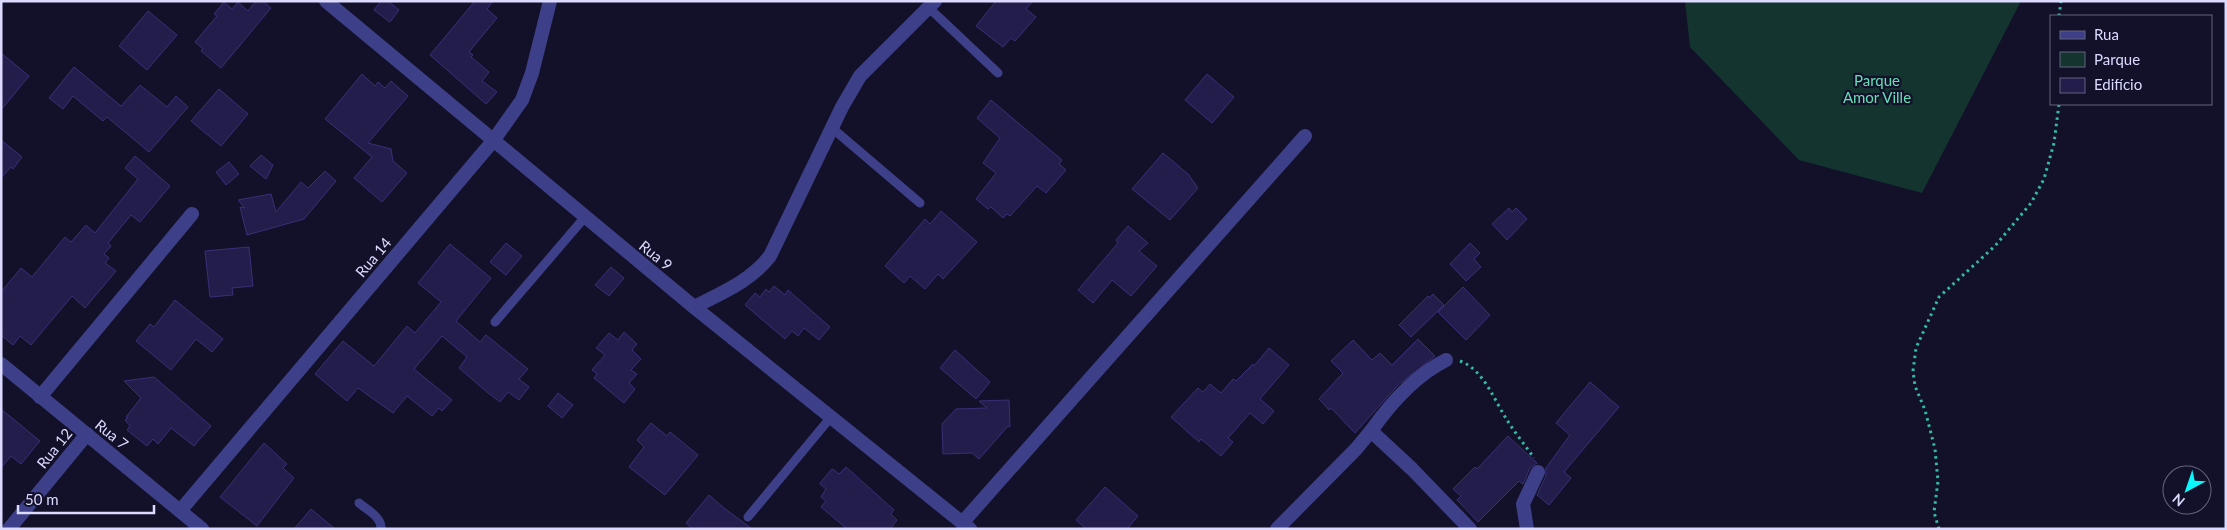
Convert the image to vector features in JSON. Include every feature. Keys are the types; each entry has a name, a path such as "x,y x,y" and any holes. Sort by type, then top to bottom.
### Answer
{"street":[{"name":"Rua 9","path":"326,1 694,307 966,526"},
{"name":"Rua 14","path":"180,511 493,141 522,100 532,73 550,1"},
{"path":"694,307 745,279 762,267 770,256 832,128 860,76 932,4"},
{"path":"966,526 1305,136"},
{"path":"40,397 192,214"},
{"path":"1277,529 1356,449 1384,412 1429,368 1446,360"},
{"name":"Rua 7","path":"1,364 202,529"},
{"path":"1371,431 1407,464 1470,529"},
{"name":"Rua 12","path":"9,529 87,434"},
{"path":"1527,529 1523,504 1538,472"}],"lane":[{"path":"932,4 998,73"},
{"path":"832,128 920,203"},
{"path":"495,322 585,217"},
{"path":"748,517 830,417"},
{"path":"359,503 378,519 381,523 381,529"}],"path":[{"path":"2059,15 2061,1"},
{"path":"1939,529 1934,512 1938,481 1935,449 1925,410 1915,386 1913,371 1916,348 1939,298 1994,246 2031,203 2044,179 2052,152 2059,105"},
{"path":"1446,360 1462,361 1478,375 1491,391 1512,428 1537,462 1538,472"}],"green space":[{"name":"Parque Amor Ville","path":"1685,1 2021,1 1922,193 1799,160 1690,47"}],"building":[{"path":"256,1 263,1 271,8 221,68 201,51 203,49 195,42 217,16 214,14 224,2 232,9 238,2 248,11"},
{"path":"381,1 388,1 399,10 390,22 374,10"},
{"path":"475,1 493,1 487,9 497,18 469,52 473,55 471,57 489,72 482,81 497,92 486,104 430,55"},
{"path":"996,1 1033,1 1026,9 1036,17 1015,41 1011,38 1003,47 976,26"},
{"path":"148,11 177,35 147,70 119,46"},
{"path":"1,53 29,76 1,110"},
{"path":"74,67 121,106 140,85 167,107 176,96 188,107 149,152 107,117 103,121 73,96 63,109 49,98"},
{"path":"362,74 375,86 378,82 385,88 391,81 408,96 368,143 391,149 393,161 407,173 382,202 354,178 372,157 325,119"},
{"path":"1207,74 1234,97 1212,123 1185,100"},
{"path":"219,89 248,114 221,146 191,121"},
{"path":"991,100 1062,160 1059,164 1066,170 1046,193 1037,186 1010,216 1007,214 1003,218 991,207 988,209 976,199 996,173 983,163 1000,138 977,118"},
{"path":"1,140 22,157 13,169 11,167 1,178"},
{"path":"1163,153 1188,174 1198,188 1170,220 1132,189"},
{"path":"261,155 273,165 266,179 250,166"},
{"path":"135,156 170,186 140,222 131,215 108,243 111,246 104,254 109,258 105,263 116,271 85,308 72,296 31,345 20,336 13,345 1,335 1,292 21,268 32,277 65,237 71,242 86,225 95,233 138,179 125,168"},
{"path":"229,162 239,174 226,185 216,172"},
{"path":"325,171 336,181 304,219 247,235 240,207 245,208 238,200 271,194 276,212 301,182 308,188"},
{"path":"1509,208 1512,212 1516,208 1527,219 1507,240 1492,224"},
{"path":"941,211 977,242 943,279 938,274 925,289 910,276 904,283 885,266 925,219 930,224"},
{"path":"1128,226 1148,243 1139,251 1157,266 1131,296 1112,280 1093,303 1078,290 1118,243 1116,240"},
{"path":"506,243 522,256 506,275 490,262"},
{"path":"1470,243 1480,253 1474,259 1481,267 1466,281 1450,264"},
{"path":"450,244 491,278 456,321 480,342 486,335 528,369 519,379 529,387 519,400 508,392 500,402 459,368 467,357 442,336 414,369 452,400 442,411 439,408 432,416 407,396 393,413 358,388 347,401 315,374 343,341 374,366 407,326 415,333 441,302 418,283"},
{"path":"249,247 253,286 232,288 233,295 210,297 205,251"},
{"path":"611,267 624,278 609,296 595,285"},
{"path":"774,286 785,295 788,290 830,327 819,340 804,328 798,336 792,331 785,339 745,305 755,293 760,297 766,289 769,292"},
{"path":"1463,287 1490,315 1466,340 1438,312"},
{"path":"1433,294 1444,305 1411,337 1399,325 1428,296 1429,298"},
{"path":"175,300 223,339 212,352 196,339 171,370 136,341 150,324 154,327"},
{"path":"624,332 637,344 632,350 641,359 631,370 637,374 629,383 635,389 624,403 594,378 597,374 592,370 605,355 596,348 609,333 618,340"},
{"path":"1418,339 1435,356 1398,385 1355,433 1331,408 1329,410 1319,399 1343,373 1331,361 1353,340 1372,360 1380,353 1392,365"},
{"path":"1269,348 1289,365 1260,399 1274,411 1263,424 1250,413 1228,438 1233,442 1221,456 1201,439 1199,442 1171,417 1198,388 1203,392 1210,384 1221,393 1233,379 1236,381 1253,364 1254,366"},
{"path":"955,350 990,382 976,399 940,368"},
{"path":"154,377 211,426 194,446 171,428 158,444 153,439 147,446 127,430 130,426 125,420 128,418 126,417 141,398 124,381"},
{"path":"1590,382 1619,407 1564,472 1571,478 1549,505 1537,495 1546,476 1546,468 1570,435 1556,423"},
{"path":"558,393 573,405 562,418 548,406"},
{"path":"1009,400 1010,427 1008,426 979,459 972,453 943,454 942,424 956,409 987,408 979,401"},
{"path":"1,409 40,441 21,464 11,456 1,468"},
{"path":"651,423 667,436 670,432 698,455 665,495 629,467 644,447 637,440"},
{"path":"1508,436 1537,463 1530,468 1523,484 1519,481 1478,522 1457,500 1461,496 1453,489 1475,467 1477,469"},
{"path":"264,443 287,464 283,468 294,478 257,526 220,497"},
{"path":"846,467 894,510 891,514 897,520 890,529 847,529 821,507 826,501 821,497 826,489 820,484 821,482 831,470 833,469 839,474"},
{"path":"1105,487 1138,516 1127,529 1086,529 1076,520"},
{"path":"709,495 752,529 693,529 686,523"},
{"path":"311,509 335,529 294,529"}]}
